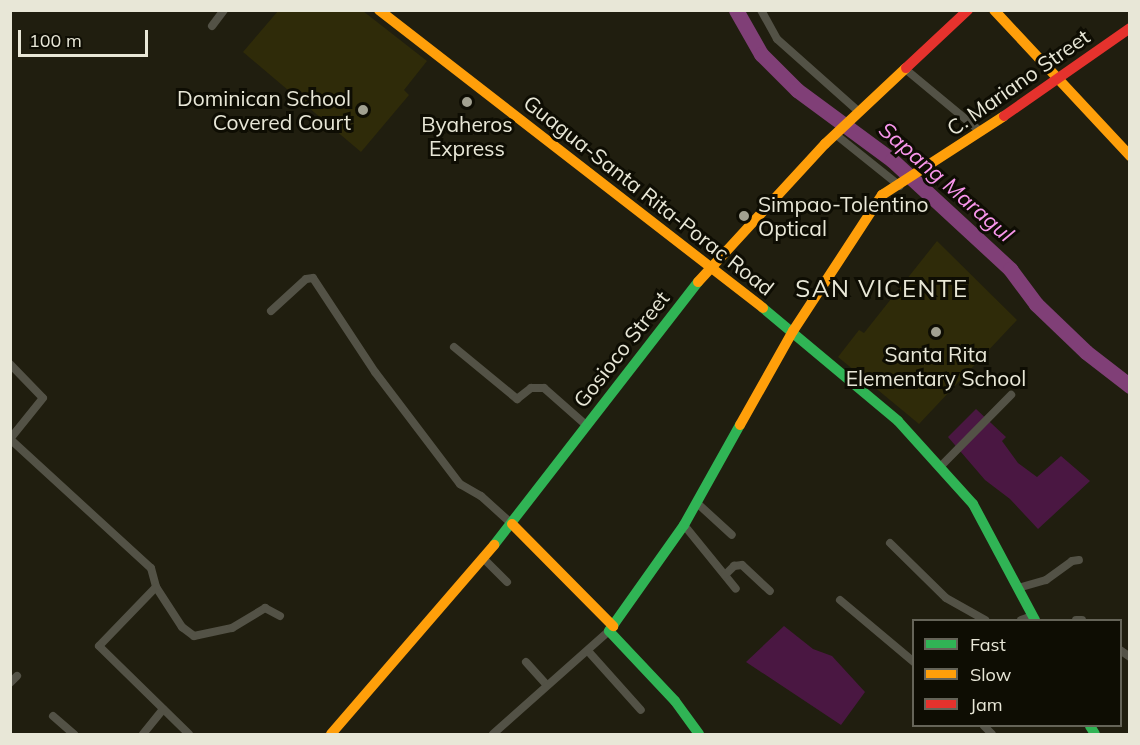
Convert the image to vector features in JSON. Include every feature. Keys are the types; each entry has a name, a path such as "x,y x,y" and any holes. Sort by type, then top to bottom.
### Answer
{"street":[{"path":"212,26 224,10"},
{"name":"Guagua-Santa Rita-Porac Road","path":"379,10 793,331 898,421 973,504 1033,618"},
{"path":"761,10 777,39 856,113"},
{"name":"Gosioco Street","path":"330,735 512,524 586,424 710,267 856,113 968,10"},
{"path":"994,10 1130,156"},
{"name":"C. Mariano Street","path":"611,629 684,525 793,331 882,195 981,132 1130,28"},
{"path":"904,68 981,132"},
{"path":"837,133 901,185"},
{"path":"271,311 306,279 313,278 375,372 453,475 512,524 675,701 699,735"},
{"path":"454,347 517,399 531,388 544,388 586,424"},
{"path":"10,364 43,398 10,439 116,533 151,568 156,587 182,627 194,636 232,628 265,608 280,616"},
{"path":"941,466 1011,395"},
{"path":"697,503 732,535"},
{"path":"684,525 736,589"},
{"path":"890,543 937,591 982,619"},
{"path":"483,558 507,582"},
{"path":"1018,588 1046,580 1072,561 1079,560"},
{"path":"725,575 734,566 742,565 770,591"},
{"path":"156,587 99,646 189,735"},
{"path":"840,600 912,660"},
{"path":"493,735 611,629"},
{"path":"588,651 641,710"},
{"path":"526,662 547,685"},
{"path":"10,683 17,676"},
{"path":"142,735 163,710"},
{"path":"53,716 74,735"}],"shaded area":[{"path":"278,11 363,11 427,61 404,90 409,95 361,152 243,52"},
{"name":"Santa Rita Elementary School","path":"937,241 1017,320 919,424 838,357 859,330 864,333"},
{"path":"976,409 1006,437 1002,441 1018,463 1037,477 1061,456 1090,481 1038,529 1010,499 985,480 948,437"},
{"path":"784,626 813,649 832,656 865,692 841,725 746,662"}],"waterway":[{"name":"Sapang Maragul","path":"736,10 761,54 797,90 892,160 1010,269 1036,304 1086,352 1130,386"}],"traffic: fast":[{"path":"494,545 698,282"},
{"path":"763,308 898,421 973,504 1034,619"},
{"path":"699,734 675,701 609,631 684,525 740,425"},
{"path":"1091,727 1095,734"}],"traffic: slow":[{"path":"379,10 763,308"},
{"path":"994,10 1130,156"},
{"path":"698,282 825,144 906,68"},
{"path":"740,425 793,331 882,195 1004,116"},
{"path":"512,524 613,626"},
{"path":"331,734 494,545"}],"traffic: jam":[{"path":"906,68 968,10"},
{"path":"1004,116 1130,28"}],"place":[{"name":"Byaheros Express","path":"467,102"},
{"name":"Dominican School Covered Court","path":"363,110"},
{"name":"Simpao-Tolentino Optical","path":"744,216"},
{"name":"Santa Rita Elementary School","path":"936,332"}],"district":[{"name":"SAN VICENTE","path":"882,289"}]}
